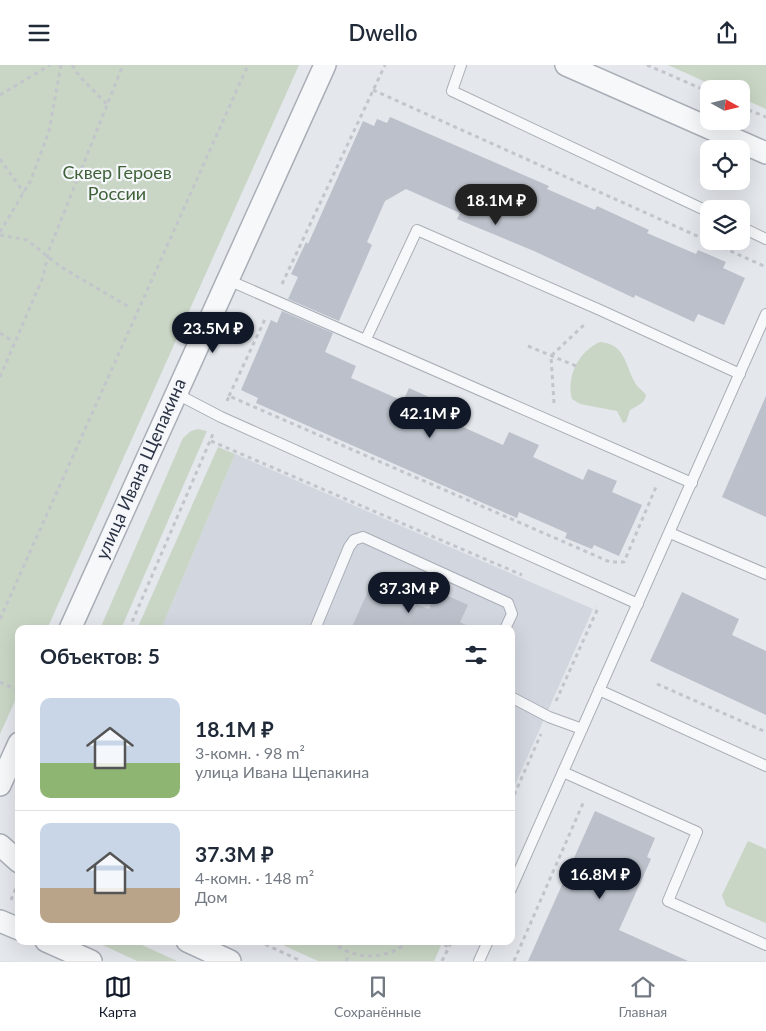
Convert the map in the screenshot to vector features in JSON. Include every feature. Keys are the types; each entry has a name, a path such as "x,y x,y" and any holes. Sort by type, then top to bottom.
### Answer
{"street":[{"name":"улица Ивана Щепакина","path":"72,625 175,393 325,65"},
{"path":"566,65 766,153"},
{"path":"0,785 15,752"},
{"path":"0,845 15,858"},
{"path":"0,921 15,927"},
{"path":"55,945 91,961"},
{"path":"196,945 230,961"}],"lane":[{"path":"461,65 452,91 700,208"},
{"path":"366,339 417,230 740,374"},
{"path":"750,231 766,239"},
{"path":"228,279 692,483"},
{"path":"515,872 563,773 766,314"},
{"path":"175,393 230,421 638,603"},
{"path":"670,533 766,574"},
{"path":"317,625 350,547 354,540 363,537 508,603 512,614 508,625"},
{"path":"599,690 766,766"},
{"path":"515,699 549,717 582,729"},
{"path":"563,773 697,832 668,901 766,945"},
{"path":"479,961 486,945"}],"path":[{"path":"0,95 50,65"},
{"path":"61,65 49,131 31,180 0,234 27,240 61,267 129,307"},
{"path":"72,65 80,77 108,104"},
{"path":"0,377 43,277 47,256 123,65"},
{"path":"0,619 248,65"},
{"path":"229,396 385,65"},
{"path":"647,65 700,88"},
{"path":"373,90 766,267"},
{"path":"750,111 766,117"},
{"path":"0,159 24,193"},
{"path":"551,356 600,310"},
{"path":"0,333 14,342"},
{"path":"528,346 576,366"},
{"path":"551,356 556,423"},
{"path":"0,682 15,689"},
{"path":"657,684 766,732"},
{"path":"514,961 591,785"},
{"path":"267,945 302,961"},
{"path":"337,945 349,956 364,960 394,955 404,945"},
{"path":"442,961 449,947 445,945"},
{"path":"346,961 349,956"}],"shaded area":[{"path":"235,454 593,609 515,785 515,625 163,625"}],"green space":[{"name":"Сквер Героев России","path":"0,65 299,65 49,625 15,625 15,701 0,734"},
{"path":"668,65 766,65 766,109 750,102 750,80 701,80"},
{"path":"600,342 615,347 620,352 637,386 646,395 638,406 630,410 626,422 623,423 617,411 580,404 572,399 571,382 576,365 586,351"},
{"path":"198,429 207,431 123,625 102,625 183,438 191,431"},
{"path":"218,447 235,454 163,625 139,625"},
{"path":"748,841 766,849 766,923 726,906 722,895"},
{"path":"103,945 142,945 177,961 137,961"},
{"path":"283,945 441,945 434,961 318,961"}],"building":[{"path":"390,117 549,186 547,189 595,210 597,206 649,230 647,233 696,254 698,250 726,262 723,268 745,278 724,325 698,314 694,322 635,295 634,298 534,251 457,219 460,213 406,189 385,201 367,242 372,245 339,321 288,299 298,277 291,274 306,242 308,244 363,121 374,126 377,119 387,123"},
{"path":"282,311 333,333 325,352 356,366 351,378 403,401 409,388 440,402 434,414 503,445 509,432 539,445 533,457 583,480 588,469 617,481 612,492 642,505 619,556 594,545 592,549 565,538 567,533 519,512 517,518 256,403 258,398 241,390 271,320 277,323"},
{"path":"766,396 766,517 722,497"},
{"path":"370,587 415,607 416,604 429,609 437,591 468,605 460,622 466,625 353,625"},
{"path":"682,592 739,619 732,635 766,651 766,715 650,661"},
{"path":"595,811 655,838 647,857 651,859 619,930 688,961 528,961"}]}
